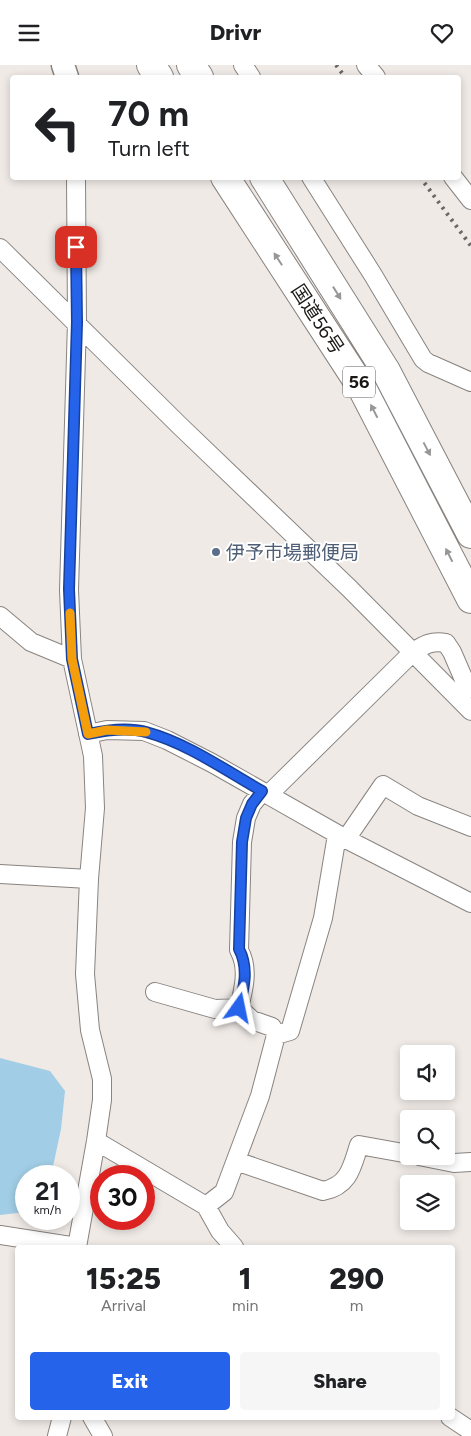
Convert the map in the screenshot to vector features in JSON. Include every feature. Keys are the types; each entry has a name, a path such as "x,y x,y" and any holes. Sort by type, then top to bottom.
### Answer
{"highway":[{"name":"国道56号","path":"227,180 362,388 471,599"},
{"name":"国道56号","path":"266,180 386,371 471,534"}],"street":[{"path":"366,65 374,75"},
{"path":"76,180 77,322 69,589 72,659 93,756 95,808 89,879 85,974 87,1011 102,1079 102,1100 96,1141 77,1245"},
{"path":"313,180 369,268 423,359 471,382"},
{"path":"455,180 471,200"},
{"path":"0,248 471,711"},
{"path":"0,616 30,642 72,659"},
{"path":"239,1008 245,982 244,959 239,949 242,842 246,818 252,804 413,652 436,641 446,643 452,652 468,689"},
{"path":"88,734 107,730 144,731 167,740 341,837 471,903"},
{"path":"276,1035 290,1031 323,918 341,837 383,785 418,806 471,827"},
{"path":"0,874 89,879"},
{"path":"155,992 215,1009 239,1008 252,1020 272,1027 276,1035 260,1096 224,1193 206,1206"},
{"path":"96,1141 206,1206 233,1245"},
{"path":"236,1161 323,1191 334,1189 344,1183 349,1175 359,1145 400,1152"},
{"path":"455,1163 471,1162"},
{"path":"0,1235 64,1245"},
{"path":"57,1436 61,1420"},
{"path":"94,1420 103,1436"},
{"path":"454,1420 471,1431"}],"water":[{"path":"0,1058 50,1071 65,1091 61,1129 53,1165 15,1165 15,1213 0,1215"}],"railway":[{"path":"336,65 344,75"},
{"path":"422,180 471,246"}],"slow traffic":[{"path":"70,613 72,659 88,734 107,730 146,732"}],"place":[{"name":"伊予市場郵便局","path":"216,552"}],"route":[{"path":"76,247 77,322 69,589 72,659 88,734 107,730 144,731 167,740 262,791 252,804 246,818 242,842 242,865 239,877 239,949 244,959 245,982 239,1008"}]}
